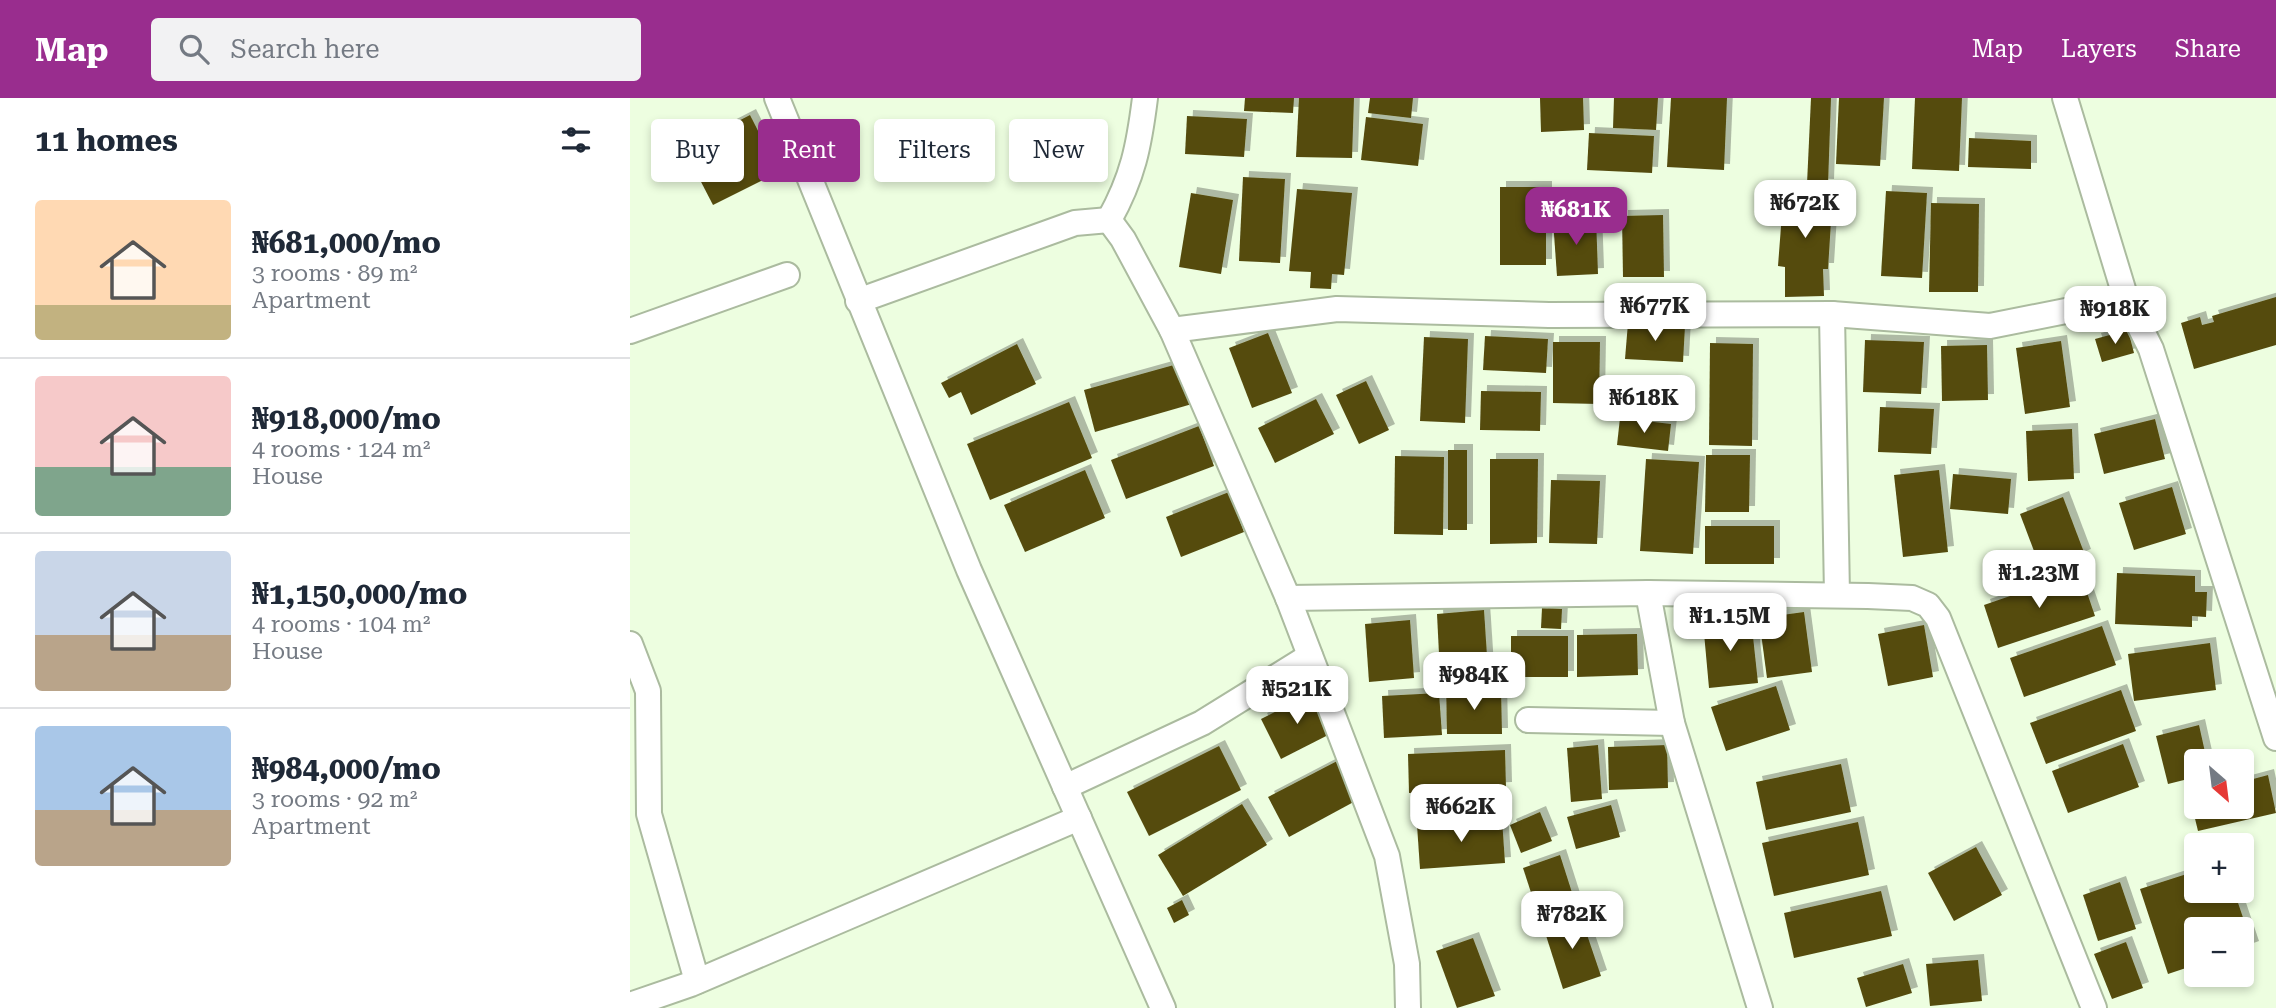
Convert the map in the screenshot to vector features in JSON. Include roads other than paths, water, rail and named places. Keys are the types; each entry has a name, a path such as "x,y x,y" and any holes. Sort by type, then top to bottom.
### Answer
{"street":[{"path":"777,98 970,570 1163,1008"},
{"path":"1109,220 1126,190 1138,155 1145,98"},
{"path":"2065,98 2126,299 2151,349 2276,738"},
{"path":"858,301 1075,223 1109,220"},
{"path":"1109,220 1124,239 1172,330 1288,598 1387,856 1406,964 1408,1008"},
{"path":"630,331 787,275"},
{"path":"1172,330 1337,309 1549,315 1832,314 1990,326 2126,299"},
{"path":"1832,314 1837,595"},
{"path":"1288,598 1648,593 1837,595 1912,598 1928,605 1938,618 2094,1008"},
{"path":"1648,593 1672,723 1760,1008"},
{"path":"630,644 648,691 649,814 697,981"},
{"path":"1065,788 1202,723 1310,656"},
{"path":"1528,720 1672,723"},
{"path":"630,1005 697,981 1079,818"}]}
